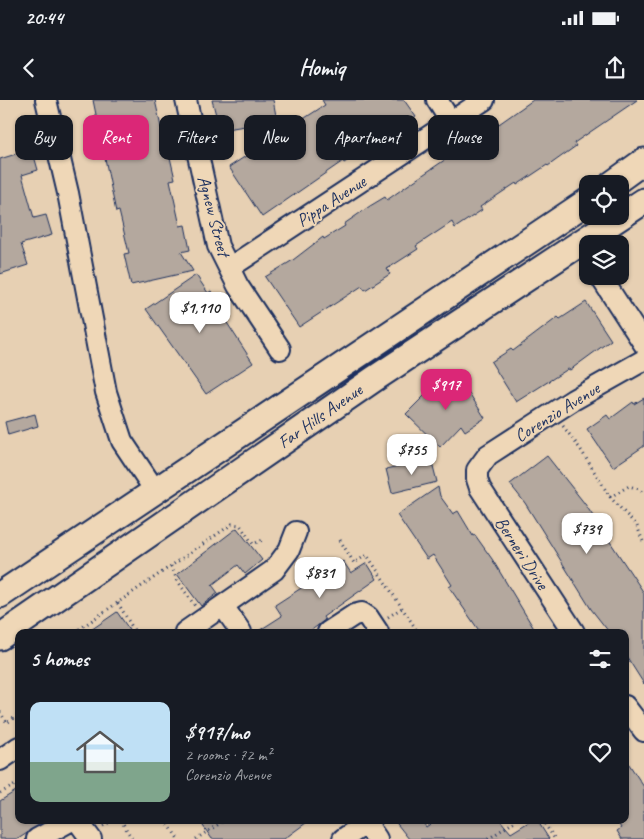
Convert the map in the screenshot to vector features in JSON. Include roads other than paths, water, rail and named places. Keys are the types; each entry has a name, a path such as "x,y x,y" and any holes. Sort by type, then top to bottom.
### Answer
{"main road":[{"path":"625,175 644,161"},
{"name":"Far Hills Avenue","path":"603,235 644,201"},
{"name":"Far Hills Avenue","path":"0,595 156,492 354,356 579,206"},
{"name":"Far Hills Avenue","path":"0,637 374,379 579,253"}],"street":[{"path":"46,100 68,193 106,392 122,441 156,492"},
{"name":"Agnew Street","path":"186,100 216,236 229,268 280,349"},
{"path":"437,100 447,115"},
{"name":"Pippa Avenue","path":"462,115 484,100"},
{"name":"Pippa Avenue","path":"229,268 428,138"},
{"path":"606,285 644,344"},
{"name":"Corenzio Avenue","path":"477,470 488,455 512,439 573,400 644,360"},
{"name":"Berneri Drive","path":"477,470 476,480 480,488 572,629"},
{"path":"189,629 274,570 288,550 296,532"},
{"path":"223,606 239,629"},
{"path":"333,629 354,615 362,613 380,627"},
{"path":"629,711 644,731"},
{"path":"0,760 15,750"},
{"path":"38,839 65,824"},
{"path":"80,824 91,839"},
{"path":"343,839 370,826"}]}
